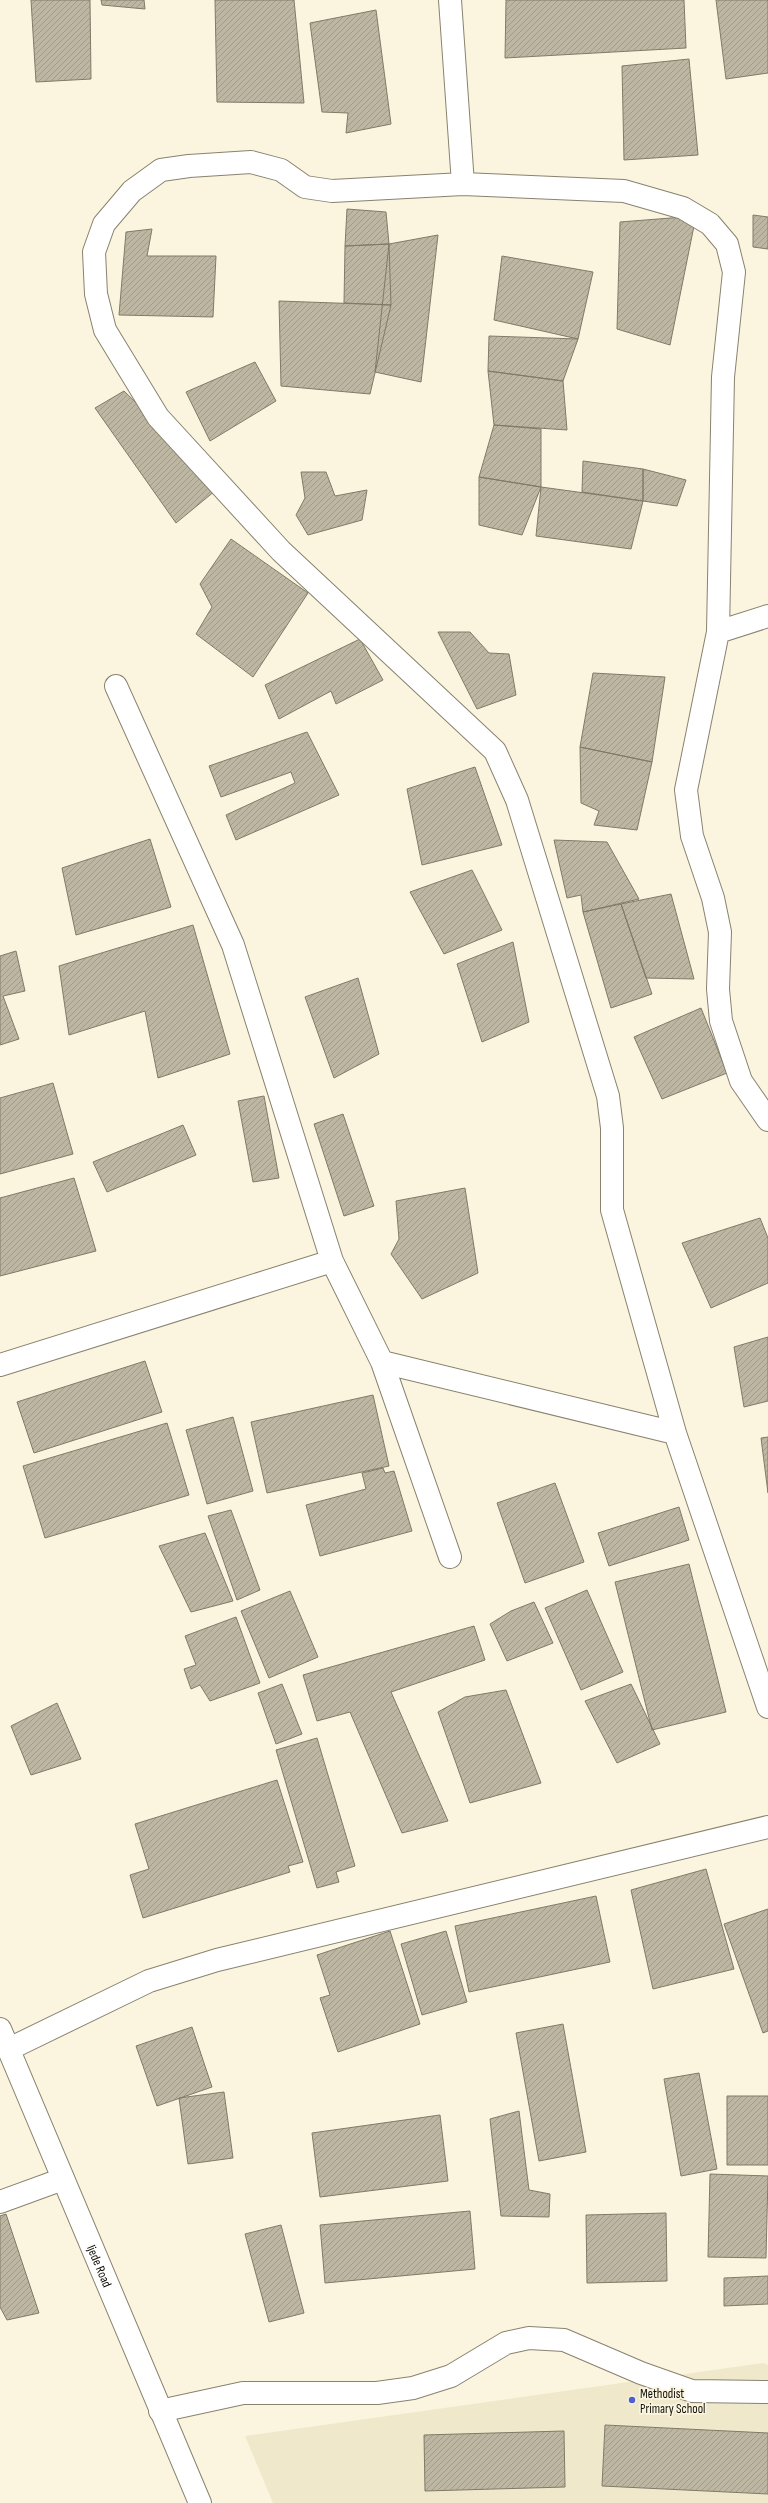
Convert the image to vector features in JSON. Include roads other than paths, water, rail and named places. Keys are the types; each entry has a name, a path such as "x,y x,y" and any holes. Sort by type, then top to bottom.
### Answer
{"street":[{"path":"450,0 463,184"},
{"path":"768,1120 741,1081 728,1048 721,1021 718,988 720,932 713,898 692,836 686,790 718,632 723,377 734,272 727,244 710,224 683,208 624,191 463,184 332,191 305,188 281,170 252,162 189,166 161,170 132,191 104,224 94,252 96,294 105,330 158,416 281,551 495,751 517,800 608,1096 612,1128 612,1210 675,1433 768,1707"},
{"path":"718,632 768,616"},
{"path":"116,686 233,945 332,1261 382,1362 450,1557"},
{"path":"0,1365 332,1261"},
{"path":"382,1362 675,1433"},
{"path":"8,2049 149,1981 217,1960 768,1827"},
{"name":"Ijede Road","path":"0,2029 200,2503"},
{"path":"0,2202 63,2179"},
{"path":"160,2411 243,2393 377,2393 413,2388 451,2376 506,2343 529,2338 564,2340 641,2373 692,2391 768,2392"}],"place":[{"name":"Methodist Primary School","path":"632,2400"}]}
